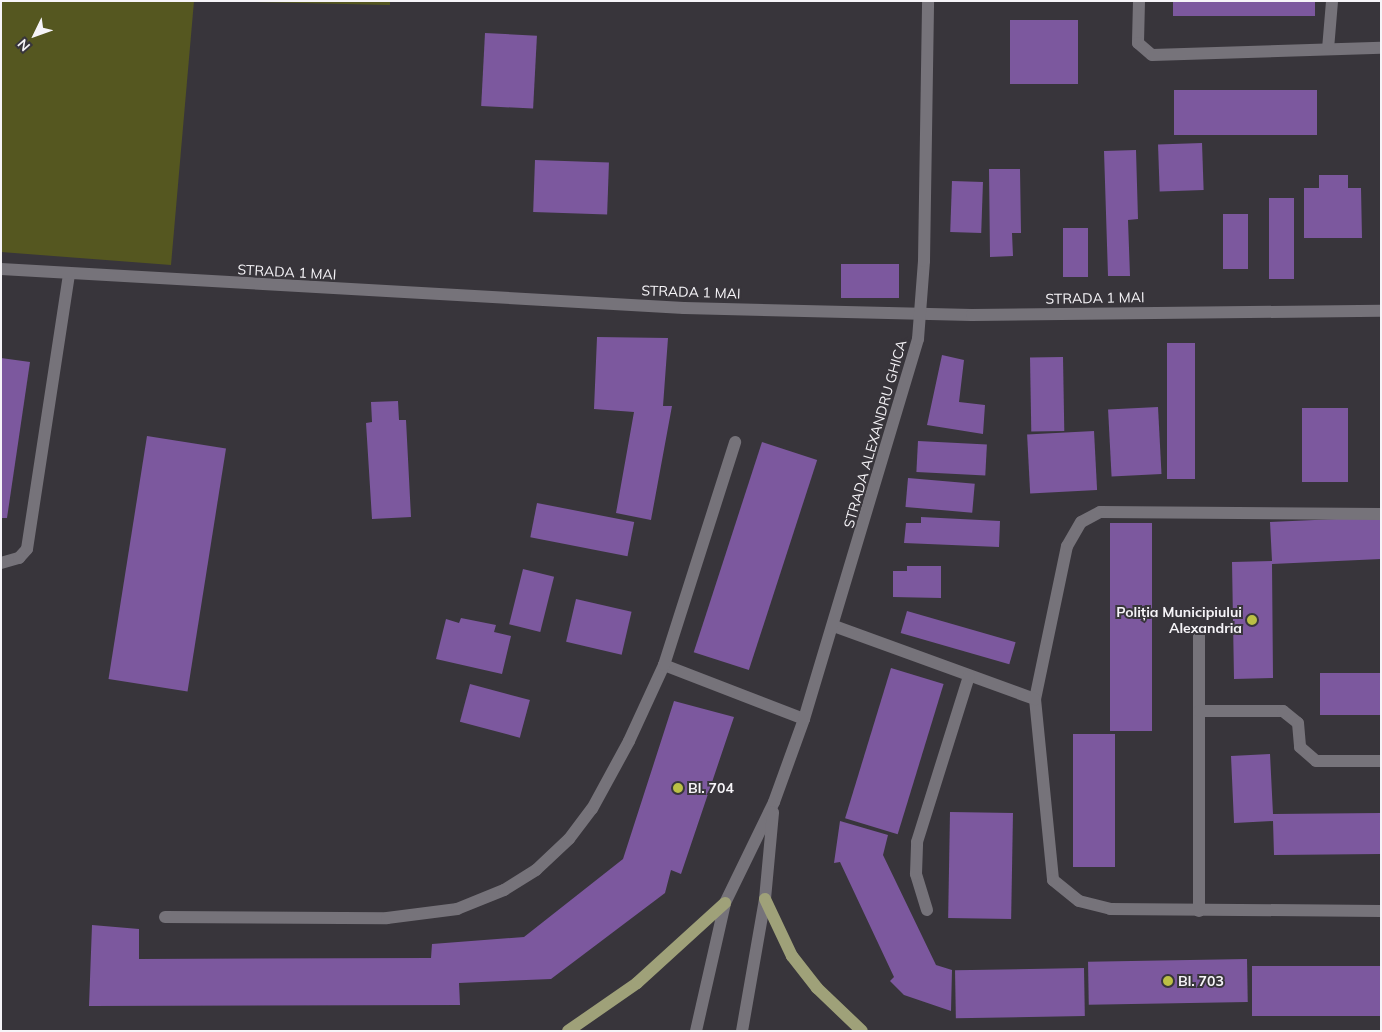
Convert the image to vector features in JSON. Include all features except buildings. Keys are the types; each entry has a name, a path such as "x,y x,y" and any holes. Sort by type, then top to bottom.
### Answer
{"main road":[{"path":"765,899 797,962 862,1031"},
{"path":"568,1031 637,984 725,903"}],"street":[{"name":"STRADA ALEXANDRU GHICA","path":"696,1031 725,903 774,802 804,719 834,626 911,368 921,314 928,1"},
{"path":"1139,1 1138,43 1152,55 1381,48"},
{"path":"1328,49 1332,1"},
{"name":"STRADA 1 MAI","path":"1,269 684,308 921,314 1381,311"},
{"path":"1,563 18,558 27,549 68,273"},
{"path":"165,916 386,918 458,910 504,890 536,870 569,839 592,809 664,665 735,442"},
{"path":"1381,514 1100,512 1081,522 1067,546 1035,699 1054,880 1079,901 1110,908 1199,911 1381,911"},
{"path":"834,626 1035,699"},
{"path":"1199,634 1199,911"},
{"path":"664,665 804,719"},
{"path":"926,910 916,874 917,842 969,676"},
{"path":"1199,711 1282,711 1298,723 1300,747 1316,761 1381,761"},
{"name":"STRADA ALEXANDRU GHICA","path":"742,1031 765,899 774,802"}],"shaded area":[{"path":"1,1 194,1 171,265 1,252"},
{"path":"210,1 390,1 390,5"}],"place":[{"name":"Poliția Municipiului Alexandria","path":"1252,620"},
{"name":"Bl. 704","path":"678,788"},
{"name":"Bl. 703","path":"1168,981"}]}
